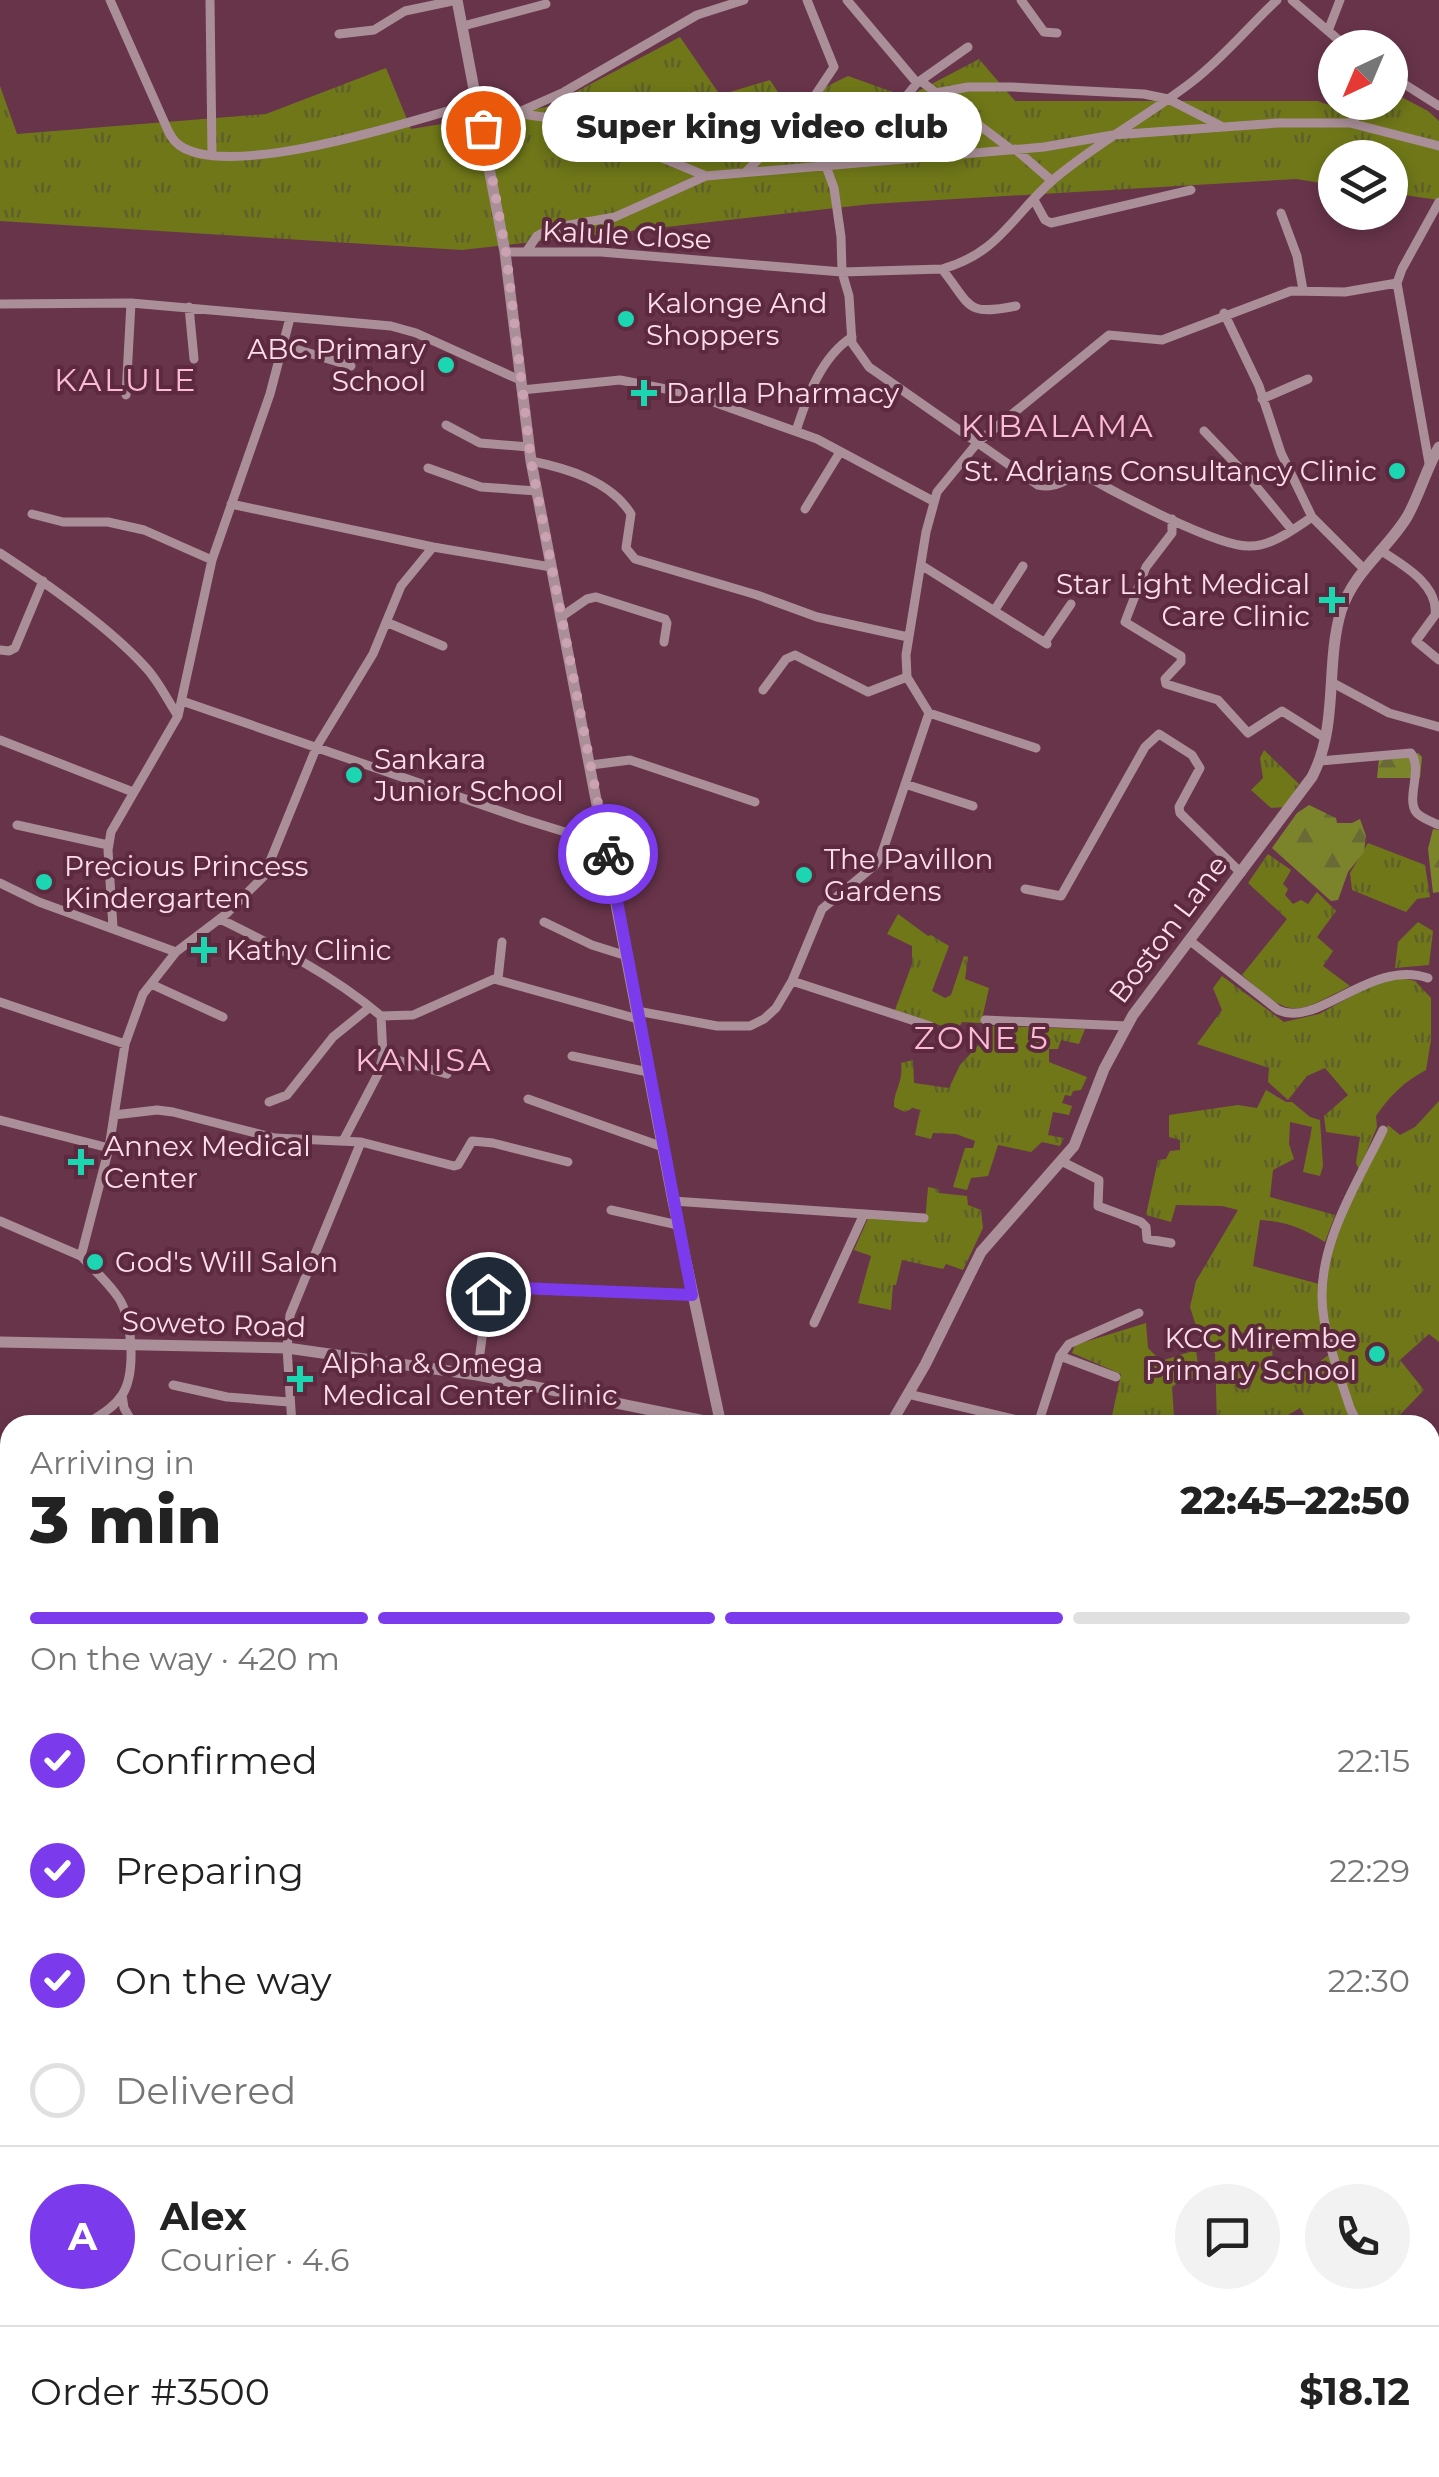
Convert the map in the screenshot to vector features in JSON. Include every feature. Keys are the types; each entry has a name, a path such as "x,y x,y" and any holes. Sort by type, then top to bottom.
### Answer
{"street":[{"path":"110,0 172,139 183,148 212,154 265,155 308,148 478,102"},
{"path":"210,0 212,154"},
{"path":"339,34 374,30 405,11 457,0 506,252 531,461 718,1415"},
{"path":"483,128 521,114 697,15 744,0"},
{"path":"745,173 806,110 834,67 807,0"},
{"path":"848,0 920,83 1014,149 1052,181"},
{"path":"1021,0 1044,32 1057,33"},
{"path":"1016,306 984,312 972,308 942,268 994,245 1052,181 1168,99 1215,61 1277,0"},
{"path":"1292,0 1327,30"},
{"path":"1328,30 1340,0"},
{"path":"462,26 546,4"},
{"path":"856,164 882,126 920,83 968,47"},
{"path":"1408,86 1439,106"},
{"path":"936,92 1012,87 1144,94 1168,99 1224,128"},
{"path":"806,110 827,167 840,225 842,272 849,296 855,352 869,368 1038,484 1052,487 1086,476 1172,519 1244,546 1260,545 1312,517"},
{"path":"521,114 573,120 706,176"},
{"path":"1350,123 1353,120"},
{"path":"526,252 537,236 552,228 616,217 706,176 1014,149 1113,135 1278,123 1350,123 1439,146"},
{"path":"1034,200 1048,223 1191,190"},
{"path":"1429,463 1397,284 1439,202"},
{"path":"1281,213 1297,256 1303,290"},
{"name":"Kalule Close","path":"506,252 602,252 842,272 942,268"},
{"path":"1036,748 929,713 907,677 908,637 920,565 934,501 944,481 978,442 1103,337 1114,334 1162,340 1291,290 1345,292 1397,284"},
{"path":"126,395 131,302"},
{"path":"0,304 131,302 405,329 521,385 626,381 692,394 796,430 934,501"},
{"path":"188,306 194,359"},
{"path":"1224,313 1281,453 1312,517 1363,568"},
{"path":"113,927 108,845 111,832 178,716 212,560 270,394 290,318"},
{"path":"796,430 820,372 839,345 852,338"},
{"path":"283,345 352,366"},
{"path":"1262,399 1308,378"},
{"path":"446,425 480,443 529,447"},
{"path":"1204,431 1292,530"},
{"name":"Boston Lane","path":"896,1415 981,1252 1074,1146 1104,1069 1126,1026 1293,806 1320,761 1334,683 1338,624 1347,595 1363,568 1407,516 1439,447"},
{"path":"805,508 840,452"},
{"path":"531,461 572,470 625,504 631,514 626,548 635,560 757,595 817,617 908,637"},
{"path":"428,468 481,487 537,491"},
{"path":"231,504 551,568"},
{"path":"32,514 63,522 108,522 144,530 212,560"},
{"path":"1172,519 1172,533 1146,567 1125,622 1180,656 1182,662 1165,679 1166,684 1218,700 1248,733 1252,734 1282,711 1326,738"},
{"path":"81,1256 109,1148 125,1044 142,998 176,952 220,918 264,876 317,746 371,658 401,586 434,547"},
{"path":"1380,550 1412,571 1433,598 1435,615 1416,642 1439,660"},
{"path":"0,553 43,581 146,668 178,716"},
{"path":"920,565 1046,643 1070,604"},
{"path":"994,611 1023,566"},
{"path":"0,650 9,652 14,648 43,581"},
{"path":"561,617 586,599 596,598 664,619 664,642"},
{"path":"386,622 444,646"},
{"path":"763,690 786,658 795,655 868,692 907,677"},
{"path":"1334,683 1389,713 1439,727"},
{"path":"182,701 607,845"},
{"path":"220,918 295,956 381,1016 413,1014 498,979 638,1015 717,1026 750,1026 771,1014 792,981 822,909 881,856 929,713"},
{"path":"1025,889 1062,896 1145,746 1159,734 1192,756 1200,768 1180,812 1241,873"},
{"path":"0,740 133,792"},
{"path":"1320,761 1411,753 1416,763 1414,807 1439,825"},
{"path":"590,765 630,760 756,802"},
{"path":"905,784 973,806"},
{"path":"17,825 108,845"},
{"path":"0,882 39,902 176,952"},
{"path":"544,922 592,946 627,956"},
{"path":"1189,940 1278,1010 1290,1015 1306,1012 1377,978 1400,973 1428,978"},
{"path":"498,979 502,942"},
{"path":"792,981 930,1026"},
{"path":"151,984 223,1017"},
{"path":"0,1002 125,1044"},
{"path":"269,1102 286,1095 310,1070 326,1044 370,1007"},
{"path":"343,1141 378,1074 383,1056 381,1016"},
{"path":"986,1020 1126,1026"},
{"path":"383,1056 447,1074"},
{"path":"572,1056 648,1072"},
{"path":"528,1100 663,1147"},
{"path":"114,1115 158,1110 275,1138 362,1142 454,1166 472,1141 568,1162"},
{"path":"0,1120 109,1148"},
{"path":"1354,1415 1324,1318 1324,1266 1332,1237 1383,1130"},
{"path":"291,1415 286,1348 290,1315 362,1142"},
{"path":"1063,1162 1099,1180 1098,1206 1144,1224 1147,1239 1171,1243"},
{"path":"673,1201 924,1218"},
{"path":"611,1210 678,1225"},
{"path":"814,1323 864,1214"},
{"path":"0,1222 81,1256 119,1298 127,1315 128,1385 114,1405 100,1415"},
{"path":"478,1374 488,1294 493,1288 692,1295"},
{"path":"1041,1415 1060,1356 1072,1342 1139,1314"},
{"name":"Soweto Road","path":"0,1342 286,1348 478,1374 673,1415"},
{"path":"1060,1356 1116,1377"},
{"path":"173,1385 227,1397 289,1402"},
{"path":"908,1394 996,1415"},
{"path":"122,1395 128,1415"}],"green space":[{"path":"680,37 720,95 770,80 787,106 848,76 907,97 979,59 1015,101 1318,101 1318,120 1408,120 1408,100 1439,121 1439,200 1408,196 1408,140 1318,140 1318,182 1296,179 871,204 462,250 0,221 0,86 17,134 266,114 386,68 411,129 547,107"},
{"path":"1264,750 1299,784 1285,807 1271,808 1251,790 1263,778 1260,758"},
{"path":"1418,753 1422,757 1420,778 1377,778 1379,759"},
{"path":"1309,805 1336,818 1337,823 1360,819 1366,836 1364,852 1348,872 1338,900 1331,901 1272,848 1297,813"},
{"path":"1433,829 1439,830 1439,892 1433,893 1428,849"},
{"path":"1368,843 1425,865 1430,897 1417,899 1406,912 1352,890 1350,873"},
{"path":"1268,854 1291,870 1283,884 1288,889 1285,895 1293,904 1301,900 1308,904 1317,892 1336,911 1317,937 1333,951 1323,966 1350,986 1304,1007 1283,1006 1242,975 1287,919 1248,883"},
{"path":"898,914 949,946 932,991 945,998 951,995 964,956 968,957 965,979 989,988 981,1023 962,1022 957,1031 895,1010 912,964 912,946 887,934"},
{"path":"1418,922 1433,931 1429,965 1395,968 1398,942"},
{"path":"1222,976 1284,1022 1319,1014 1378,982 1402,978 1415,981 1431,998 1426,1070 1398,1090 1376,1116 1377,1127 1359,1170 1356,1163 1360,1137 1326,1132 1324,1116 1348,1095 1325,1068 1307,1076 1288,1100 1268,1082 1269,1068 1197,1044 1222,1010 1213,988"},
{"path":"991,1026 1085,1029 1079,1044 1061,1040 1058,1049 1049,1049 1049,1062 1087,1077 1081,1090 1065,1095 1062,1103 1072,1106 1069,1115 1053,1112 1048,1135 1064,1138 1060,1146 1042,1142 1031,1152 998,1145 988,1176 971,1178 967,1190 953,1187 965,1148 973,1148 975,1141 956,1134 933,1133 931,1139 915,1135 920,1110 905,1112 894,1107 894,1101 901,1063 913,1060 914,1083 949,1088 960,1065"},
{"path":"1266,1090 1320,1120 1320,1176 1303,1172 1312,1127 1290,1122 1289,1144 1294,1159 1273,1170 1270,1197 1335,1215 1325,1242 1294,1226 1260,1220 1253,1266 1319,1284 1322,1337 1272,1349 1274,1372 1307,1371 1330,1354 1350,1415 1304,1415 1300,1408 1288,1415 1217,1415 1215,1353 1202,1345 1190,1307 1196,1281 1238,1210 1176,1205 1171,1222 1146,1215 1158,1160 1166,1159 1170,1151 1180,1150 1180,1140 1169,1137 1169,1115 1238,1105 1257,1108"},
{"path":"1439,1101 1439,1342 1429,1334 1400,1360 1424,1390 1400,1415 1359,1415 1353,1408 1326,1312 1329,1263 1335,1239 1388,1125 1400,1135 1415,1127"},
{"path":"928,1187 938,1189 939,1193 967,1196 968,1205 981,1210 983,1228 963,1270 946,1264 943,1269 902,1260 893,1285 891,1310 858,1303 871,1256 854,1250 869,1216 925,1222"},
{"path":"1146,1323 1148,1348 1161,1361 1196,1350 1200,1379 1183,1379 1172,1387 1174,1415 1112,1415 1121,1374 1072,1353 1075,1345"}],"way so far":[{"path":"483,128 506,252 531,461 608,854"}],"place":[{"name":"Super king video club","path":"483,128"},
{"name":"Kalonge And Shoppers","path":"626,319"},
{"name":"ABC Primary School","path":"446,365"},
{"name":"Darlla Pharmacy","path":"644,393"},
{"name":"St. Adrians Consultancy Clinic","path":"1397,471"},
{"name":"Star Light Medical Care Clinic","path":"1332,600"},
{"name":"Sankara Junior School","path":"354,775"},
{"name":"The Pavillon Gardens","path":"804,875"},
{"name":"Precious Princess Kindergarten","path":"44,882"},
{"name":"Kathy Clinic","path":"204,950"},
{"name":"Annex Medical Center","path":"81,1162"},
{"name":"God's Will Salon","path":"95,1262"},
{"name":"KCC Mirembe Primary School","path":"1377,1354"},
{"name":"Alpha & Omega Medical Center Clinic","path":"300,1379"}],"district":[{"name":"KALULE","path":"126,379"},
{"name":"KIBALAMA","path":"1058,425"},
{"name":"ZONE 5","path":"982,1037"},
{"name":"KANISA","path":"424,1059"}],"route":[{"path":"488,1294 496,1287 692,1295 608,854"}]}
